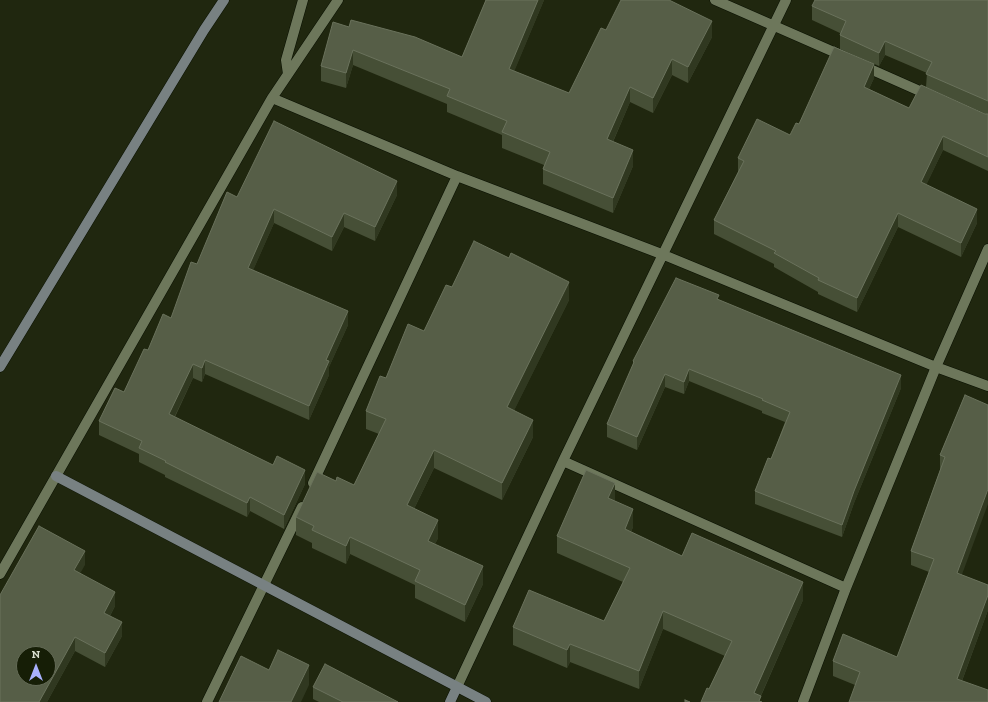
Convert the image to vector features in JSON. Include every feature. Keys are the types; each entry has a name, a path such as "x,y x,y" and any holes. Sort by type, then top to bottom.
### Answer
{"street":[{"path":"0,367 200,37 224,0"},
{"path":"288,74 286,60 303,0"},
{"path":"0,574 272,98 338,0"},
{"path":"715,0 938,99"},
{"path":"450,702 563,461 664,255 786,0"},
{"path":"272,98 457,176 664,255 936,367 988,386"},
{"path":"207,702 265,585 457,176"},
{"path":"803,702 846,588 936,367 988,249"},
{"path":"563,461 846,588"},
{"path":"56,476 486,702"}],"building":[{"path":"486,0 538,0 509,69 569,93 601,28 606,30 621,0 669,0 712,21 688,67 672,59 653,98 630,87 607,139 633,150 613,198 543,169 550,152 502,132 507,121 447,96 450,89 353,50 346,73 321,66 333,22 349,27 351,20 415,37 462,57"},
{"path":"815,0 988,0 988,101 926,74 932,62 885,41 879,53 840,35 846,21 812,6"},
{"path":"834,47 874,64 864,87 909,108 921,85 988,114 988,157 943,136 921,182 977,209 961,243 898,213 857,298 818,280 819,278 774,253 776,251 714,220 744,161 738,158 757,119 790,135 796,123 799,124"},
{"path":"274,121 397,181 375,227 344,213 332,237 274,209 248,268 348,311 326,360 329,361 309,406 205,360 202,368 193,364 169,414 273,465 277,456 305,470 284,515 250,497 247,503 165,462 166,461 139,448 142,441 99,421 115,388 124,392 144,349 148,350 163,314 171,318 191,262 197,264 227,192 237,197"},
{"path":"474,241 509,258 511,253 569,282 507,407 533,420 502,483 434,450 407,505 438,520 428,541 483,566 465,605 415,581 420,570 350,537 346,546 312,530 314,526 296,517 317,472 336,481 337,477 354,485 386,419 366,411 380,376 386,378 408,324 424,331 446,285 452,287"},
{"path":"676,278 719,295 717,299 901,375 854,491 842,525 755,491 768,458 771,459 790,412 762,400 763,399 689,369 684,382 665,374 637,437 607,424 634,362 633,361"},
{"path":"965,395 988,405 988,489 957,573 988,585 988,595 957,679 988,690 988,702 849,702 860,672 833,661 843,634 897,657 934,559 911,551 945,457 940,455"},
{"path":"586,470 615,483 608,498 633,509 625,529 682,556 692,533 803,582 754,693 761,696 759,701 762,702 701,702 707,688 709,689 732,641 663,611 639,671 570,644 567,650 513,627 529,590 604,621 630,568 557,536"},
{"path":"39,526 85,551 74,570 115,592 104,613 122,622 105,653 75,637 56,671 56,646 16,646 16,686 48,686 39,702 0,702 0,595"},
{"path":"278,650 309,665 291,702 219,702 241,656 269,670"},
{"path":"325,664 398,702 343,702 313,687"}]}
